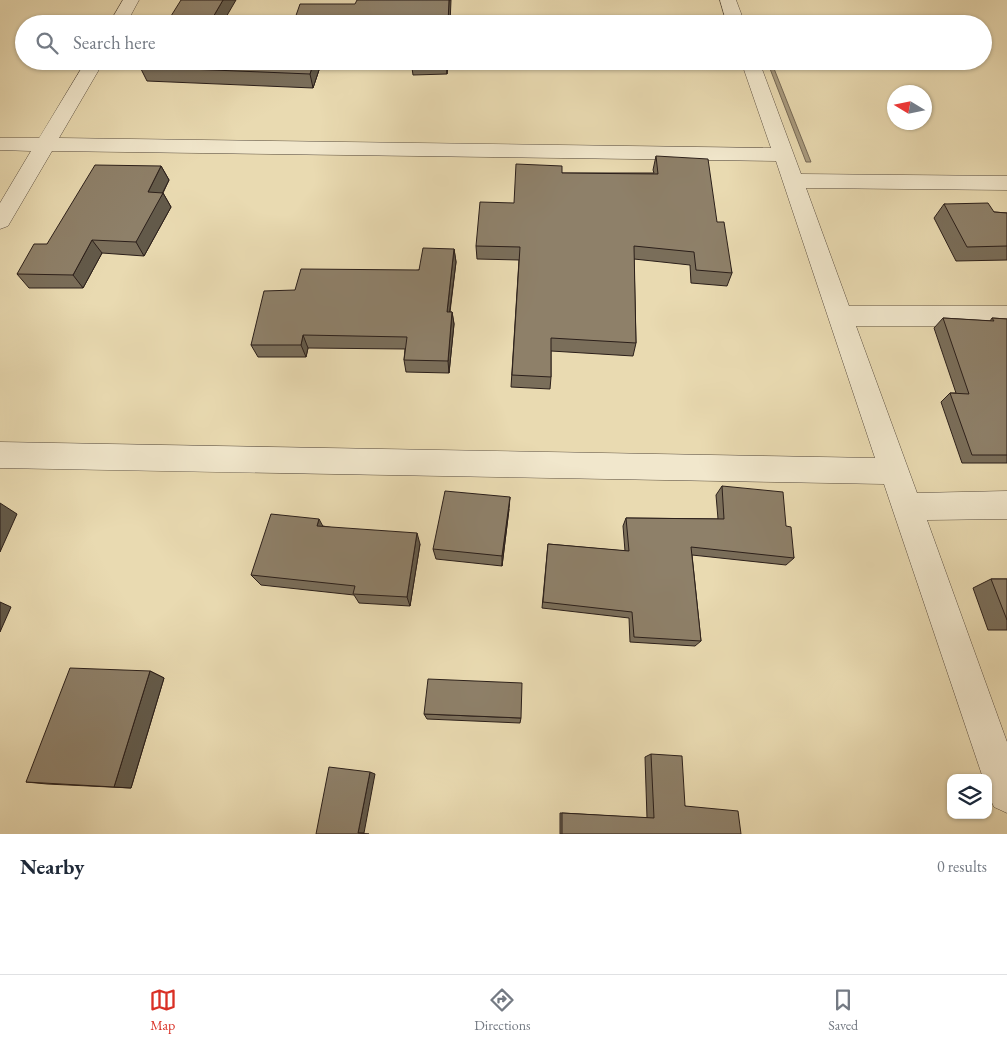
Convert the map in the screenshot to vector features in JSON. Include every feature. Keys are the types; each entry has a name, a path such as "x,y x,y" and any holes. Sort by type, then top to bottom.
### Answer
{"street":[{"path":"122,15 131,0"},
{"path":"728,0 733,15"},
{"path":"0,221 90,70"},
{"path":"753,70 1007,794"},
{"path":"0,144 783,155"},
{"path":"793,181 1007,183"},
{"path":"840,316 1007,316"},
{"path":"0,455 894,471"},
{"path":"907,507 1007,505"}],"shaded area":[{"path":"770,70 775,70 811,162 806,162"}],"building":[{"path":"181,0 223,0 214,15 172,15"},
{"path":"357,0 449,0 448,15 296,15 300,4 355,4"},
{"path":"213,70 311,70 310,74"},
{"path":"656,156 708,159 717,222 724,222 732,273 696,270 694,252 634,246 636,343 551,338 551,377 512,375 520,247 476,246 480,202 514,203 516,164 562,166 562,173 658,174"},
{"path":"95,165 161,166 148,192 163,193 136,242 92,240 73,275 17,274 34,244 47,244"},
{"path":"988,203 994,212 1007,213 1007,246 967,247 944,204"},
{"path":"423,248 454,249 447,312 452,312 448,361 404,360 407,337 303,335 301,345 251,345 264,291 295,290 301,269 419,270"},
{"path":"943,318 994,321 992,318 1007,319 1007,455 972,455 950,393 969,394"},
{"path":"722,486 783,492 786,526 791,527 794,558 691,547 701,641 634,637 632,612 543,602 548,544 629,551 626,518 724,519"},
{"path":"445,491 510,497 502,556 433,549"},
{"path":"271,514 319,519 317,526 417,533 407,597 353,594 355,586 251,575"},
{"path":"991,579 1007,579 1007,620"},
{"path":"70,668 150,671 114,787 26,782"},
{"path":"428,679 522,683 521,718 424,714"},
{"path":"651,754 682,756 685,806 738,811 741,834 562,834 562,813 654,818"},
{"path":"329,767 370,772 358,833 369,834 316,834"}]}
